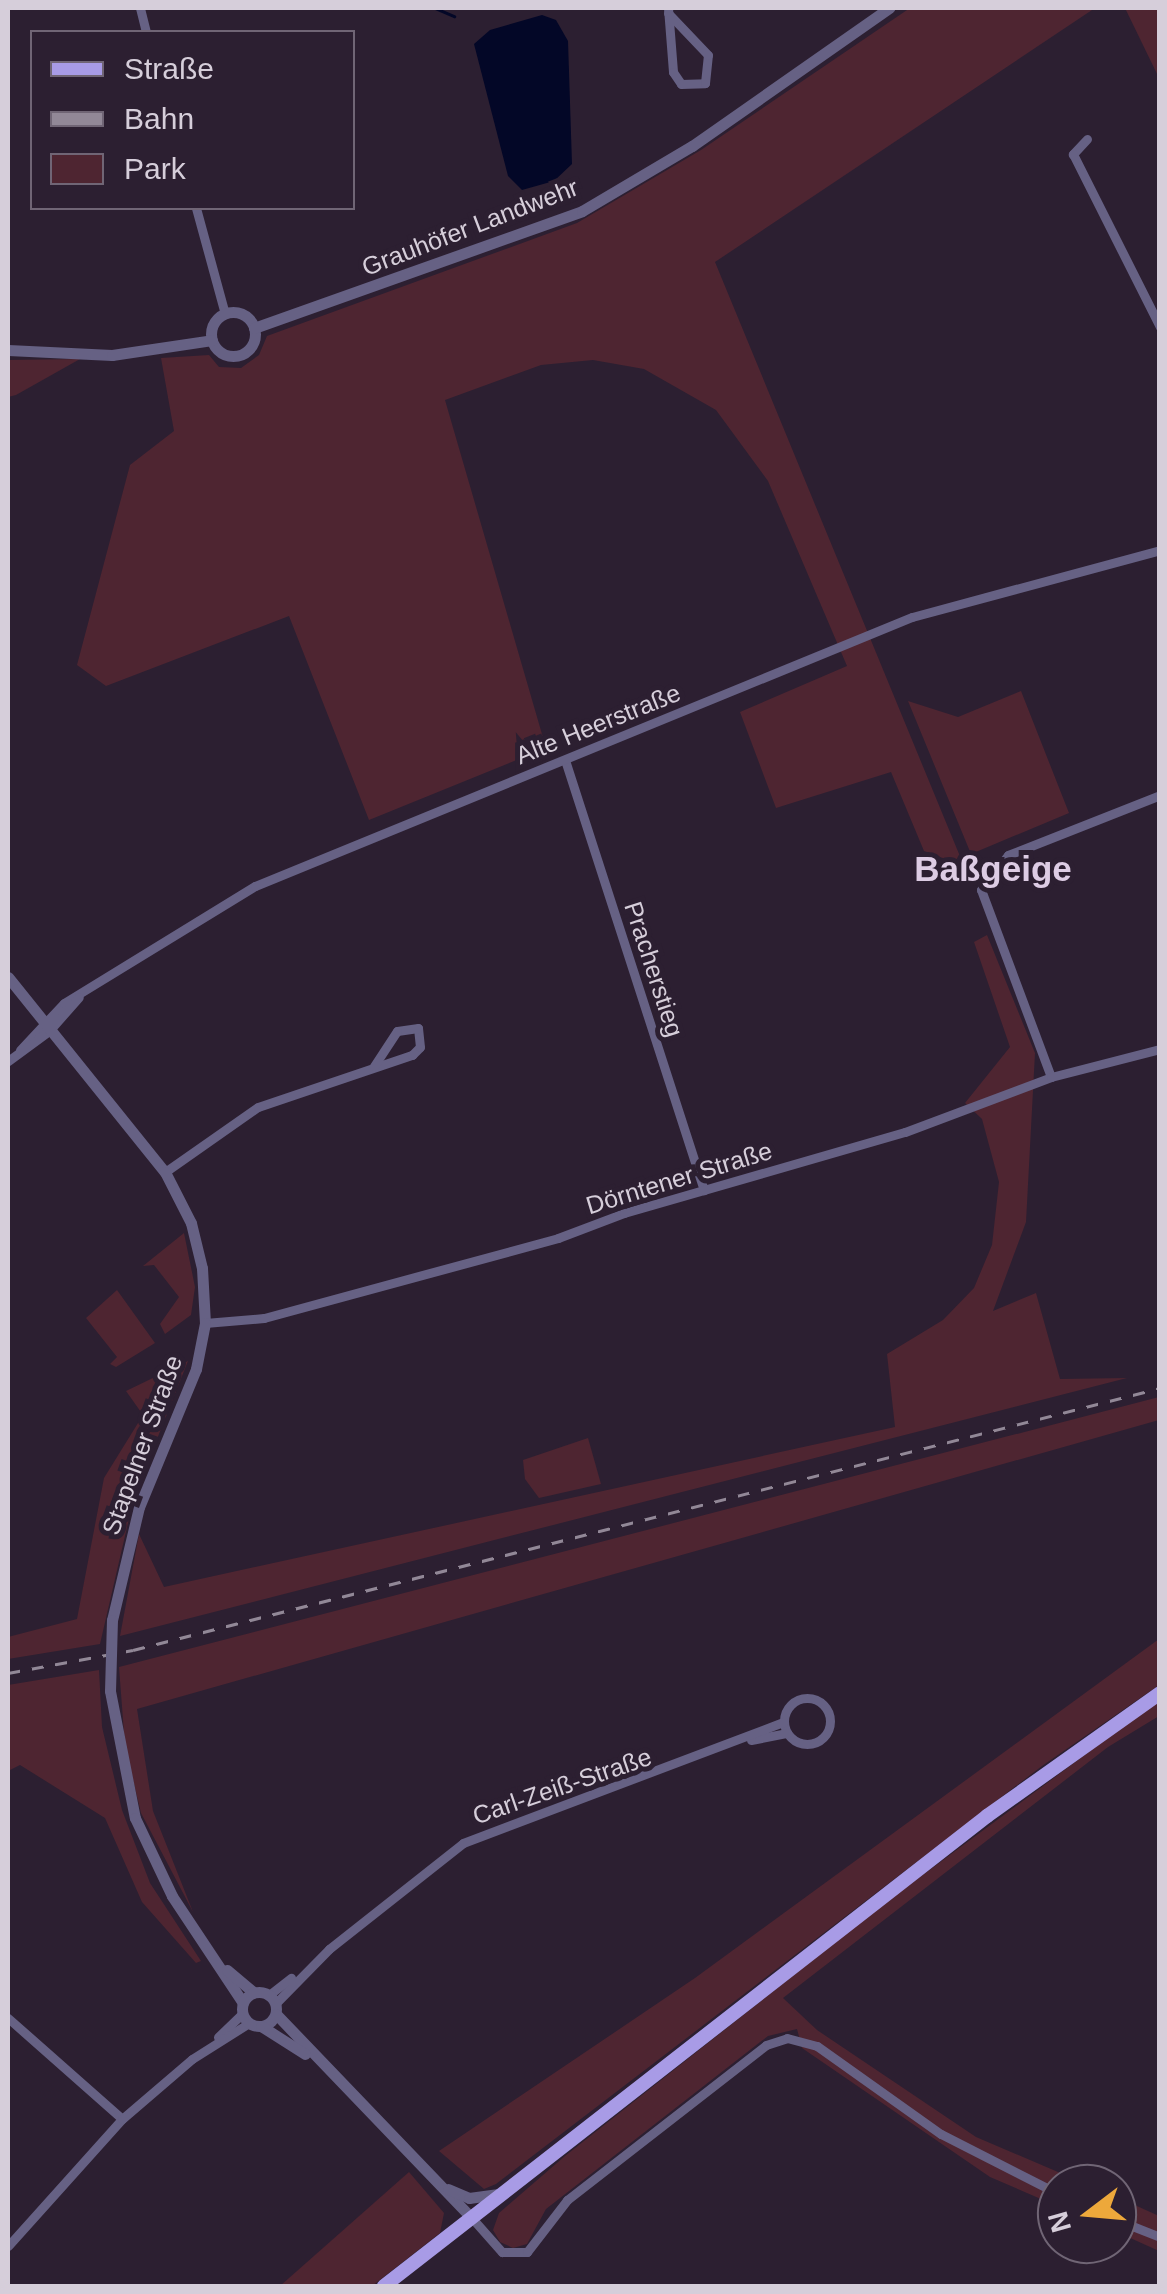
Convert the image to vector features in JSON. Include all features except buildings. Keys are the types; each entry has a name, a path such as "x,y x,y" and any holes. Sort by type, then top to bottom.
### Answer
{"main road":[{"path":"384,2286 988,1816 1160,1693"}],"street":[{"name":"Grauhöfer Landwehr","path":"254,328 582,211 692,146 890,8"},
{"path":"668,10 708,54 705,83 681,84 673,72 668,10"},
{"path":"1087,139 1073,154 1160,327"},
{"path":"197,210 225,314"},
{"path":"8,350 135,354 212,340 236,355 252,344 254,328 242,314 225,314 212,327 212,340"},
{"name":"Alte Heerstraße","path":"8,1062 79,997 173,931 255,886 912,617 1160,550"},
{"name":"Pracherstieg","path":"565,760 704,1190"},
{"path":"1051,1077 981,890 1008,855 1160,795"},
{"name":"Stapelner Straße","path":"8,976 165,1172 197,1244 205,1323 196,1369 139,1508 112,1620 110,1690 135,1818 172,1896 220,1964 249,2016 313,2059"},
{"path":"165,1172 258,1107 412,1055 420,1046 418,1028 397,1031 374,1066"},
{"name":"Dörntener Straße","path":"205,1323 305,1308 905,1132 1051,1077 1160,1049"},
{"path":"805,1698 818,1701 830,1716 827,1733 815,1743 800,1744 785,1728 789,1707 805,1698"},
{"name":"Carl-Zeiß-Straße","path":"273,2004 306,1969 463,1842 785,1728"},
{"name":"Stapelner Straße","path":"220,1964 254,1993"},
{"path":"249,2016 254,1993 273,2004"},
{"path":"8,2246 122,2120 249,2016 273,2004"},
{"name":"Stapelner Straße","path":"273,2004 313,2059 471,2217"},
{"path":"8,2018 122,2120"},
{"path":"441,2184 455,2195 502,2252 527,2252 567,2200 766,2045 787,2038 817,2046 940,2134 1037,2183"},
{"path":"455,2195 484,2198 505,2190"}],"green space":[{"path":"910,8 1095,8 715,262 964,866 924,851 891,772 776,808 740,712 847,666 768,481 716,410 644,369 593,360 541,365 445,400 546,748 369,820 289,616 106,686 77,665 130,465 174,431 161,358 209,355 219,367 241,368 259,355 267,336 577,223 701,150"},
{"path":"1125,8 1159,8 1159,78"},
{"path":"80,359 16,395 8,397 8,360"},
{"path":"1021,691 1069,813 971,854 908,701 958,717"},
{"path":"987,935 1035,1053 1026,1222 993,1311 1036,1293 1060,1379 1127,1378 120,1636 139,1534 164,1587 895,1427 887,1354 943,1320 974,1288 992,1245 999,1182 982,1119 965,1103 1010,1047 974,942"},
{"path":"184,1233 195,1287 191,1315 165,1334 160,1324 179,1297 154,1265 143,1266"},
{"path":"117,1290 155,1343 116,1367 110,1364 117,1357 86,1318"},
{"path":"188,1361 134,1497 100,1644 8,1659 8,1637 77,1619 104,1478 143,1415 126,1391"},
{"path":"1159,1397 1159,1420 137,1709 153,1811 193,1912 141,1813 125,1746 119,1667"},
{"path":"588,1438 601,1484 539,1498 525,1479 523,1460"},
{"path":"1159,1639 1159,1685 1042,1766 496,2184 484,2189 439,2151 695,1978"},
{"path":"99,1670 102,1727 122,1810 150,1883 201,1961 196,1963 142,1902 105,1818 20,1765 8,1771 8,1685"},
{"path":"1159,1700 1159,1716 1108,1747 783,1998 817,2030 976,2137 1039,2164 1037,2197 990,2177 802,2048 797,2029 768,2036 546,2209 527,2244 513,2248 500,2242 493,2230 499,2213 565,2156 885,1903"},
{"path":"409,2172 444,2213 440,2233 372,2286 280,2286"},
{"path":"1137,2206 1159,2216 1159,2251 1137,2241"}],"water":[{"path":"542,15 556,20 568,41 572,164 554,181 522,190 508,176 474,44 490,30"}],"waterway":[{"path":"260,8 298,8"},
{"path":"435,8 454,16"}],"railway":[{"path":"8,1673 133,1650 1160,1388"}],"district":[{"name":"Baßgeige","path":"993,869"}]}
